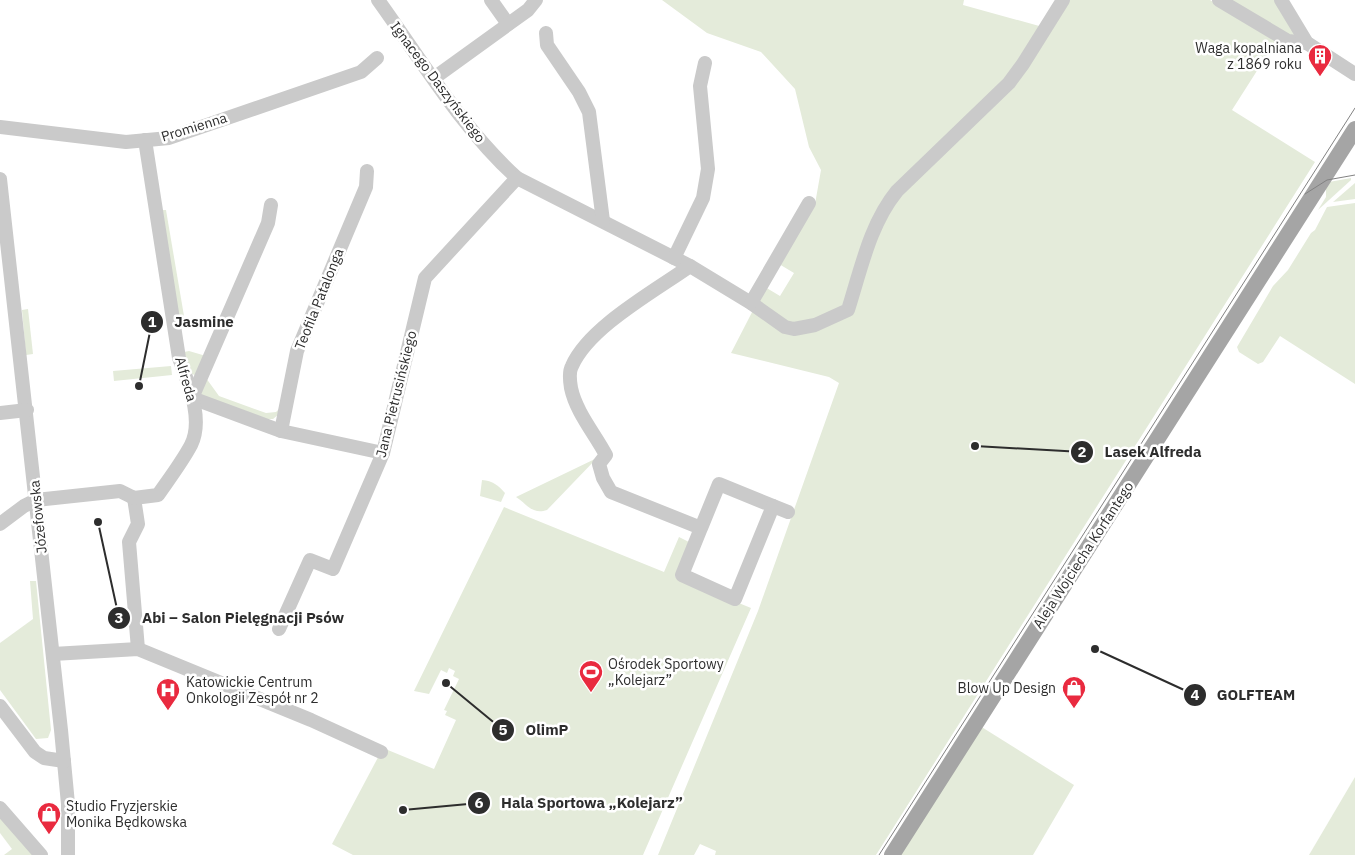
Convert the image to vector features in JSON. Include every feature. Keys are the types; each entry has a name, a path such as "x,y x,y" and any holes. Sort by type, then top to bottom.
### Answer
{"main road":[{"name":"Aleja Wojciecha Korfantego","path":"892,855 1355,129"}],"street":[{"name":"Ignacego Daszyńskiego","path":"378,0 466,124 498,161 517,178 690,266 751,302 785,327 794,329 815,325 848,310 875,227 886,204 897,191 1009,84 1063,0"},
{"path":"491,0 508,24"},
{"path":"434,78 528,10 536,0"},
{"path":"1219,0 1288,41 1307,43 1355,74"},
{"path":"1282,0 1307,43"},
{"path":"546,33 547,45 579,92 589,112 603,221"},
{"name":"Promienna","path":"0,127 126,142 168,138 361,72 377,58"},
{"path":"674,258 704,198 708,169 700,86 705,63"},
{"name":"Alfreda","path":"36,500 120,491 134,498 158,495 192,444 196,421 192,398 179,358 145,140"},
{"name":"Teofila Patalonga","path":"280,431 297,351 366,187 367,171"},
{"name":"Jana Pietrusińskiego","path":"279,629 310,560 333,569 383,453 425,278 517,178"},
{"name":"Józefowska","path":"0,179 5,260 26,410 64,761 68,855"},
{"path":"751,302 809,203"},
{"path":"272,206 268,223 192,398 280,431 383,453"},
{"path":"690,266 601,329 583,346 570,368 572,388 579,409 606,456 598,464 611,492 701,528"},
{"path":"0,412 26,410"},
{"path":"773,506 735,599 682,574 719,484 788,512"},
{"path":"134,498 138,524 128,542 138,649"},
{"path":"0,524 24,506 36,500"},
{"path":"53,654 138,649 311,720 381,752"},
{"path":"0,706 35,752 44,758 64,761"},
{"path":"0,808 40,855"}],"green space":[{"path":"662,0 964,0 963,5 1050,29 1068,0 1210,0 1276,41 1232,110 1315,162 876,855 715,855 716,851 700,844 694,855 658,855 758,611 839,383 829,377 731,353 765,287 780,296 794,273 779,264 815,204 821,170 809,147 795,89 761,52 707,33"},
{"path":"1227,0 1281,0 1299,38 1285,35"},
{"path":"1351,178 1318,210 1326,197 1326,187 1329,182"},
{"path":"1355,183 1355,199 1333,202"},
{"path":"1355,203 1355,384 1280,336 1263,362 1258,364 1239,352 1237,347 1273,286 1288,270 1311,233 1315,230 1327,207"},
{"path":"161,210 166,210 184,316 178,316"},
{"path":"28,309 33,354 26,355 22,310"},
{"path":"189,351 206,356 195,375 192,374 184,352"},
{"path":"171,366 172,375 114,381 113,371"},
{"path":"206,378 219,396 266,413 276,412 279,409 279,414 273,419 266,419 201,396 201,387"},
{"path":"597,458 547,510 534,510 516,497"},
{"path":"482,480 495,484 505,493 501,502 480,496"},
{"name":"Ośrodek Sportowy „Kolejarz”","path":"504,507 664,572 679,537 689,542 675,577 751,608 643,855 353,855 332,844 383,748 434,769 456,720 445,715 447,711 444,710 459,679 453,676 455,671 449,668 447,673 441,670 429,694 414,691"},
{"path":"30,581 36,581 51,730 48,738 36,739 0,690 0,643 33,619"},
{"path":"980,726 1074,785 1033,855 899,855"},
{"path":"1355,777 1355,855 1309,855"},
{"path":"0,815 35,855 4,855 12,849 0,833"}],"tram line":[{"path":"879,855 1355,108"},
{"path":"1305,194 1327,180 1355,175"}],"place":[{"name":"Waga kopalniana z 1869 roku","path":"1320,77"},
{"name":"Jasmine","path":"139,386"},
{"name":"Lasek Alfreda","path":"975,446"},
{"name":"Abi – Salon Pielęgnacji Psów","path":"98,522"},
{"name":"GOLFTEAM","path":"1095,649"},
{"name":"OlimP","path":"446,683"},
{"name":"Ośrodek Sportowy „Kolejarz”","path":"591,693"},
{"name":"Blow Up Design","path":"1074,709"},
{"name":"Katowickie Centrum Onkologii Zespół nr 2","path":"168,711"},
{"name":"Hala Sportowa „Kolejarz”","path":"403,810"},
{"name":"Studio Fryzjerskie Monika Będkowska","path":"49,835"}]}
